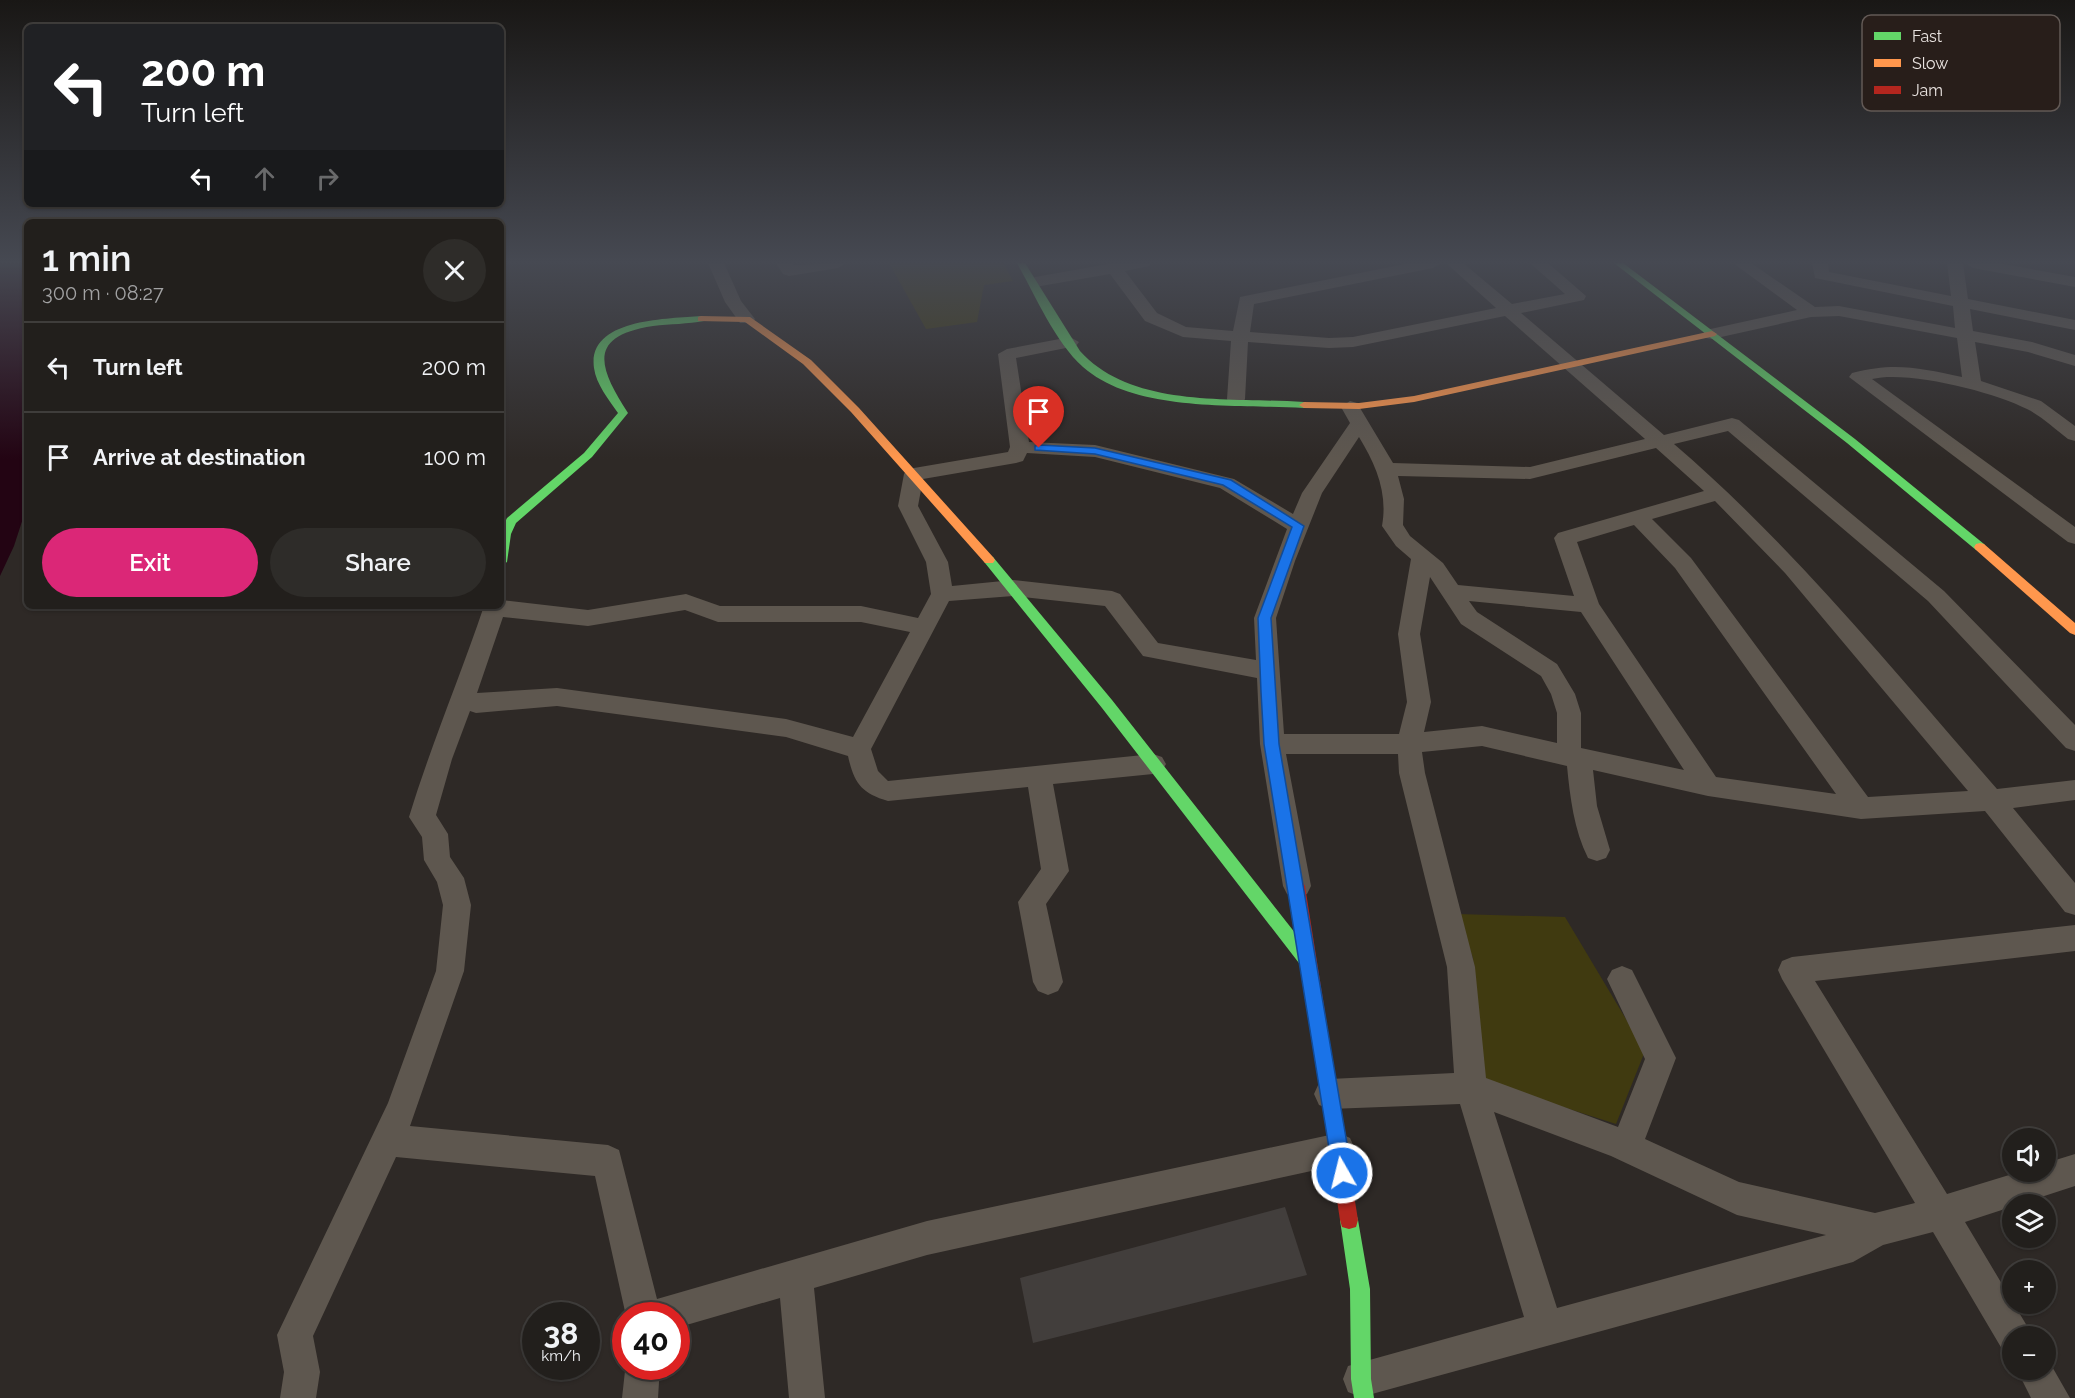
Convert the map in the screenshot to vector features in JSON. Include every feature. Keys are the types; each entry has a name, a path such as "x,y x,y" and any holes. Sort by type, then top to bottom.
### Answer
{"street":[{"path":"504,545 507,528 514,517 548,490 617,425 623,413 601,381 597,361 599,345 612,333 628,328"},
{"path":"759,328 812,366 914,474 1013,588 1078,666 1308,962"},
{"path":"1062,328 1082,360 1096,372 1133,389 1236,399 1354,415 1414,399 1734,328"},
{"path":"1175,328 1183,332 1240,338 1329,343 1353,342 1416,328"},
{"path":"1236,399 1242,328"},
{"path":"1532,328 1719,493 1793,568 1991,800 2075,903"},
{"path":"1706,328 1860,446 2004,565 2075,630"},
{"path":"1941,328 2032,347 2075,361"},
{"path":"1966,328 1972,385"},
{"path":"914,474 1016,457 1020,447 1007,354 1070,342"},
{"path":"2075,435 2034,405 2014,396 1896,370 1858,377 2075,537"},
{"path":"1354,415 1390,480 1396,512 1392,526 1403,541 1435,568 1469,618 1549,670 1563,694 1569,713 1574,758 1584,806 1597,850"},
{"path":"1354,415 1312,493 1264,618 1272,744 1297,886 1360,1289 1362,1389 1546,1329 1853,1245 1875,1230 2075,1170"},
{"path":"1385,469 1530,473 1661,443 1732,423 1936,596 2075,741"},
{"path":"1020,447 1095,451 1227,483 1298,526"},
{"path":"914,474 908,506 937,562 942,594 859,749 867,780 877,789 888,791 1153,764"},
{"path":"1708,786 1588,605 1565,538 1719,493"},
{"path":"1638,517 1683,563 1861,808"},
{"path":"1422,557 1409,634 1419,702 1409,743 1412,772 1461,967 1471,1088 1546,1329"},
{"path":"942,594 1013,588 1112,599 1151,651 1266,671"},
{"path":"1452,592 1588,605"},
{"path":"504,608 588,618 686,602 718,614 861,614 924,627"},
{"path":"298,1398 302,1372 295,1335 402,1109 450,972 457,905 450,878 437,860 435,834 422,818 439,759 494,609"},
{"path":"463,696 476,704 557,698 786,728 859,749"},
{"path":"1272,744 1409,743 1482,736 1708,786 1861,808 1991,800 2075,790"},
{"path":"1039,774 1055,871 1032,902 1048,982"},
{"path":"2009,1326 1792,970 2075,938"},
{"path":"1622,979 1661,1058 1626,1147"},
{"path":"1330,1094 1471,1088 1626,1147 1737,1198 1875,1230"},
{"path":"387,1140 608,1161 640,1302"},
{"path":"690,1307 927,1238 1339,1149"},
{"path":"795,1276 807,1398"},
{"path":"640,1398 641,1380"},
{"path":"2041,1380 2052,1398"}],"shaded area":[{"path":"0,328 24,328 24,515 14,546 0,576"},
{"path":"1457,914 1565,917 1645,1051 1616,1124 1482,1081 1473,958"}],"building":[{"path":"1285,1207 1307,1275 1033,1343 1020,1278"}],"traffic: fast":[{"path":"504,541 511,521 588,455 623,413 601,374 599,352 606,341 619,332 631,328"},
{"path":"1059,328 1086,364 1105,378 1130,388 1189,399 1304,405"},
{"path":"1703,328 1851,441 1980,547"},
{"path":"989,560 1107,704 1308,962"},
{"path":"1349,1220 1360,1289 1361,1379 1364,1398"}],"traffic: slow":[{"path":"760,328 807,362 855,410 989,560"},
{"path":"1304,405 1359,406 1414,399 1712,334"},
{"path":"1980,547 2075,630"}],"traffic: jam":[{"path":"1297,886 1349,1220"}],"route":[{"path":"1039,448 1095,451 1227,483 1298,526 1264,618 1267,692 1272,744 1297,886 1342,1173"}]}
